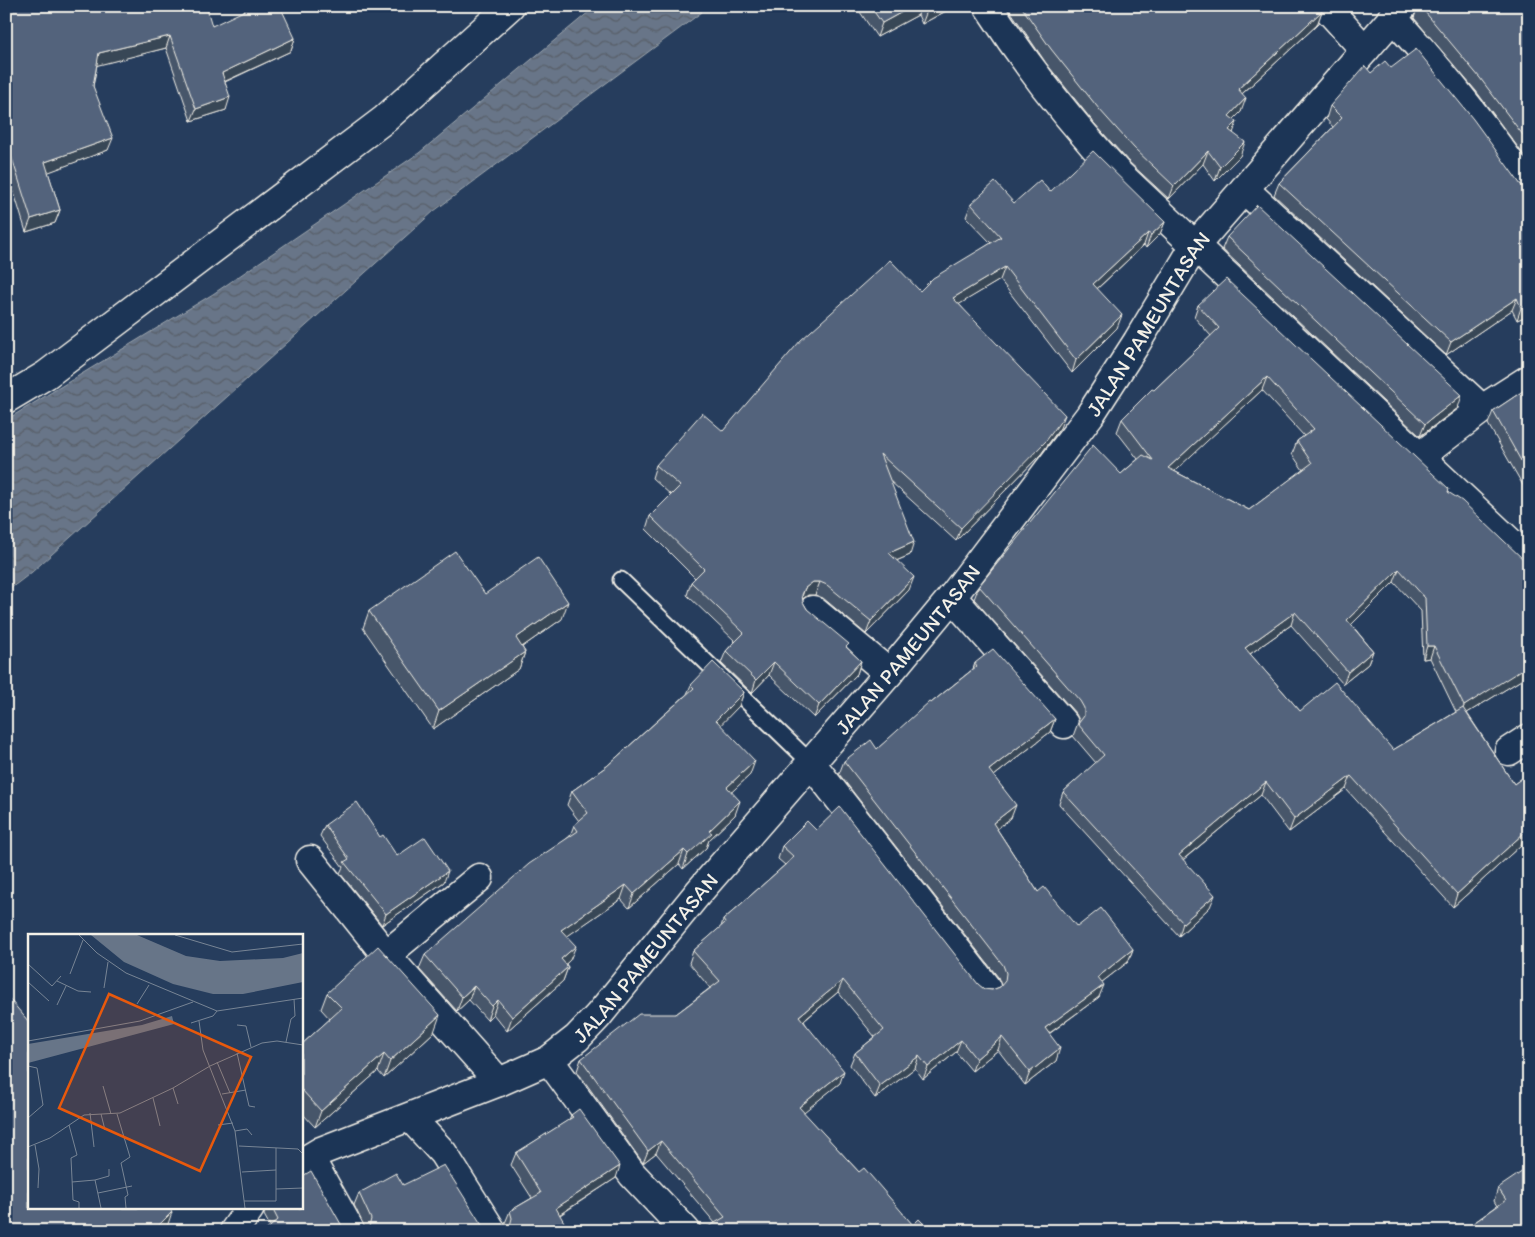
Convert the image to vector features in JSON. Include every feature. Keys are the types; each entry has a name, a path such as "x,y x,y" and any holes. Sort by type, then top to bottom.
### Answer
{"street":[{"path":"6,399 46,375 385,119 510,6"},
{"path":"988,6 1020,57 1073,125 1118,173 1194,247 1529,560"},
{"path":"1325,6 1365,50"},
{"path":"1398,12 1424,51 1499,146 1529,189"},
{"name":"JALAN PAMEUNTASAN","path":"306,1160 549,1060 577,1038 598,1016 698,893 889,673 952,597 1090,415 1137,342 1194,247 1398,12"},
{"path":"1244,189 1482,410"},
{"path":"1419,457 1482,410 1529,379"},
{"path":"952,597 1064,724"},
{"path":"813,610 889,673"},
{"path":"811,763 986,987"},
{"path":"310,860 386,956 499,1082"},
{"path":"386,956 479,878"},
{"path":"549,1060 632,1174 686,1231"},
{"path":"411,1118 444,1154 492,1231"},
{"path":"306,1160 351,1231"},
{"path":"234,1231 249,1210"}],"lane":[{"path":"621,580 811,763"}],"water":[{"path":"596,6 697,6 702,12 434,211 32,572 6,592 6,420 213,294 419,153"}],"building":[{"path":"6,6 206,6 212,26 254,6 280,6 295,38 222,73 230,97 196,109 170,36 99,53 93,86 113,138 45,162 60,210 31,219 6,139"},
{"path":"870,6 913,6 882,23"},
{"path":"925,6 935,6 927,11"},
{"path":"1021,6 1318,6 1322,11 1238,89 1246,98 1229,116 1237,122 1229,130 1245,142 1220,167 1208,151 1174,186 1134,148 1099,109 1051,49"},
{"path":"1420,6 1529,6 1529,143 1480,78"},
{"path":"1416,49 1473,119 1521,185 1529,191 1529,304 1521,308 1517,298 1451,342 1279,183 1342,118 1330,106 1365,66 1371,73 1385,61 1391,68"},
{"path":"1093,151 1165,222 1151,235 1148,233 1093,284 1122,315 1076,360 1005,267 953,298 1065,415 1046,441 961,528 880,454 914,542 889,553 914,577 871,621 827,585 813,582 805,588 802,595 807,609 849,644 846,647 861,661 819,705 774,662 756,680 726,651 744,633 691,582 704,569 650,516 680,486 656,465 702,413 723,431 801,340 890,260 920,291 933,278 1001,237 971,204 995,182 1014,203 1040,180 1050,192"},
{"path":"1257,205 1462,395 1425,424 1227,237"},
{"path":"1226,279 1449,489 1448,492 1462,501 1523,559 1529,562 1529,662 1525,665 1526,667 1464,706 1434,646 1427,646 1425,598 1399,569 1347,620 1373,651 1348,672 1295,612 1245,648 1300,711 1335,682 1393,750 1463,708 1514,784 1529,773 1529,836 1525,832 1457,894 1351,776 1294,819 1266,782 1179,855 1215,895 1183,923 1063,792 1104,755 1078,724 1084,716 1084,708 1080,701 979,586 1093,445 1121,474 1143,455 1153,460 1122,419 1219,328 1198,305","holes":["1267,377 1314,429 1297,441 1312,463 1249,510 1168,468"]},
{"path":"1529,387 1529,475 1493,411"},
{"path":"455,551 485,594 538,557 568,602 516,638 525,652 439,711 369,611"},
{"path":"993,649 1055,719 989,770 1016,805 993,823 1038,892 1044,887 1077,927 1101,908 1133,949 1098,977 1104,985 1045,1028 1060,1048 1030,1072 1002,1037 976,1059 961,1040 928,1067 919,1056 880,1086 855,1053 884,1030 843,980 799,1016 844,1071 799,1107 859,1172 864,1168 913,1225 919,1219 931,1231 701,1231 725,1217 661,1141 648,1151 581,1059 639,1014 676,1014 720,981 693,951 725,923 723,920 794,857 782,846 807,821 816,830 840,807 978,984 984,989 992,990 1000,987 1005,981 1006,973 1003,965 844,761 871,740 877,749 929,702 931,703 977,666 975,663"},
{"path":"713,662 744,692 716,720 755,761 727,787 740,801 709,831 712,833 688,854 684,850 634,894 626,885 561,930 576,946 561,959 568,967 512,1017 498,1000 492,1006 474,986 462,997 425,955 529,864 578,831 574,825 588,813 572,791 607,766 694,688 691,685"},
{"path":"357,802 380,837 383,835 397,856 425,837 448,871 386,914 344,862 349,859 325,825"},
{"path":"378,946 440,1015 390,1061 384,1054 321,1111 302,1090 302,1044 342,1008 327,993"},
{"path":"6,995 28,1021 28,1210 170,1210 172,1212 153,1231 6,1231"},
{"path":"579,1109 620,1166 556,1208 569,1231 506,1231 510,1226 512,1218 510,1211 541,1193 516,1153 573,1117 571,1115"},
{"path":"444,1165 487,1231 365,1231 369,1227 371,1219 359,1193 396,1173 403,1185"},
{"path":"1529,1167 1529,1231 1471,1231 1468,1227 1506,1200 1498,1188"},
{"path":"311,1171 346,1231 265,1231 278,1220 273,1210 302,1210 302,1176"}]}
